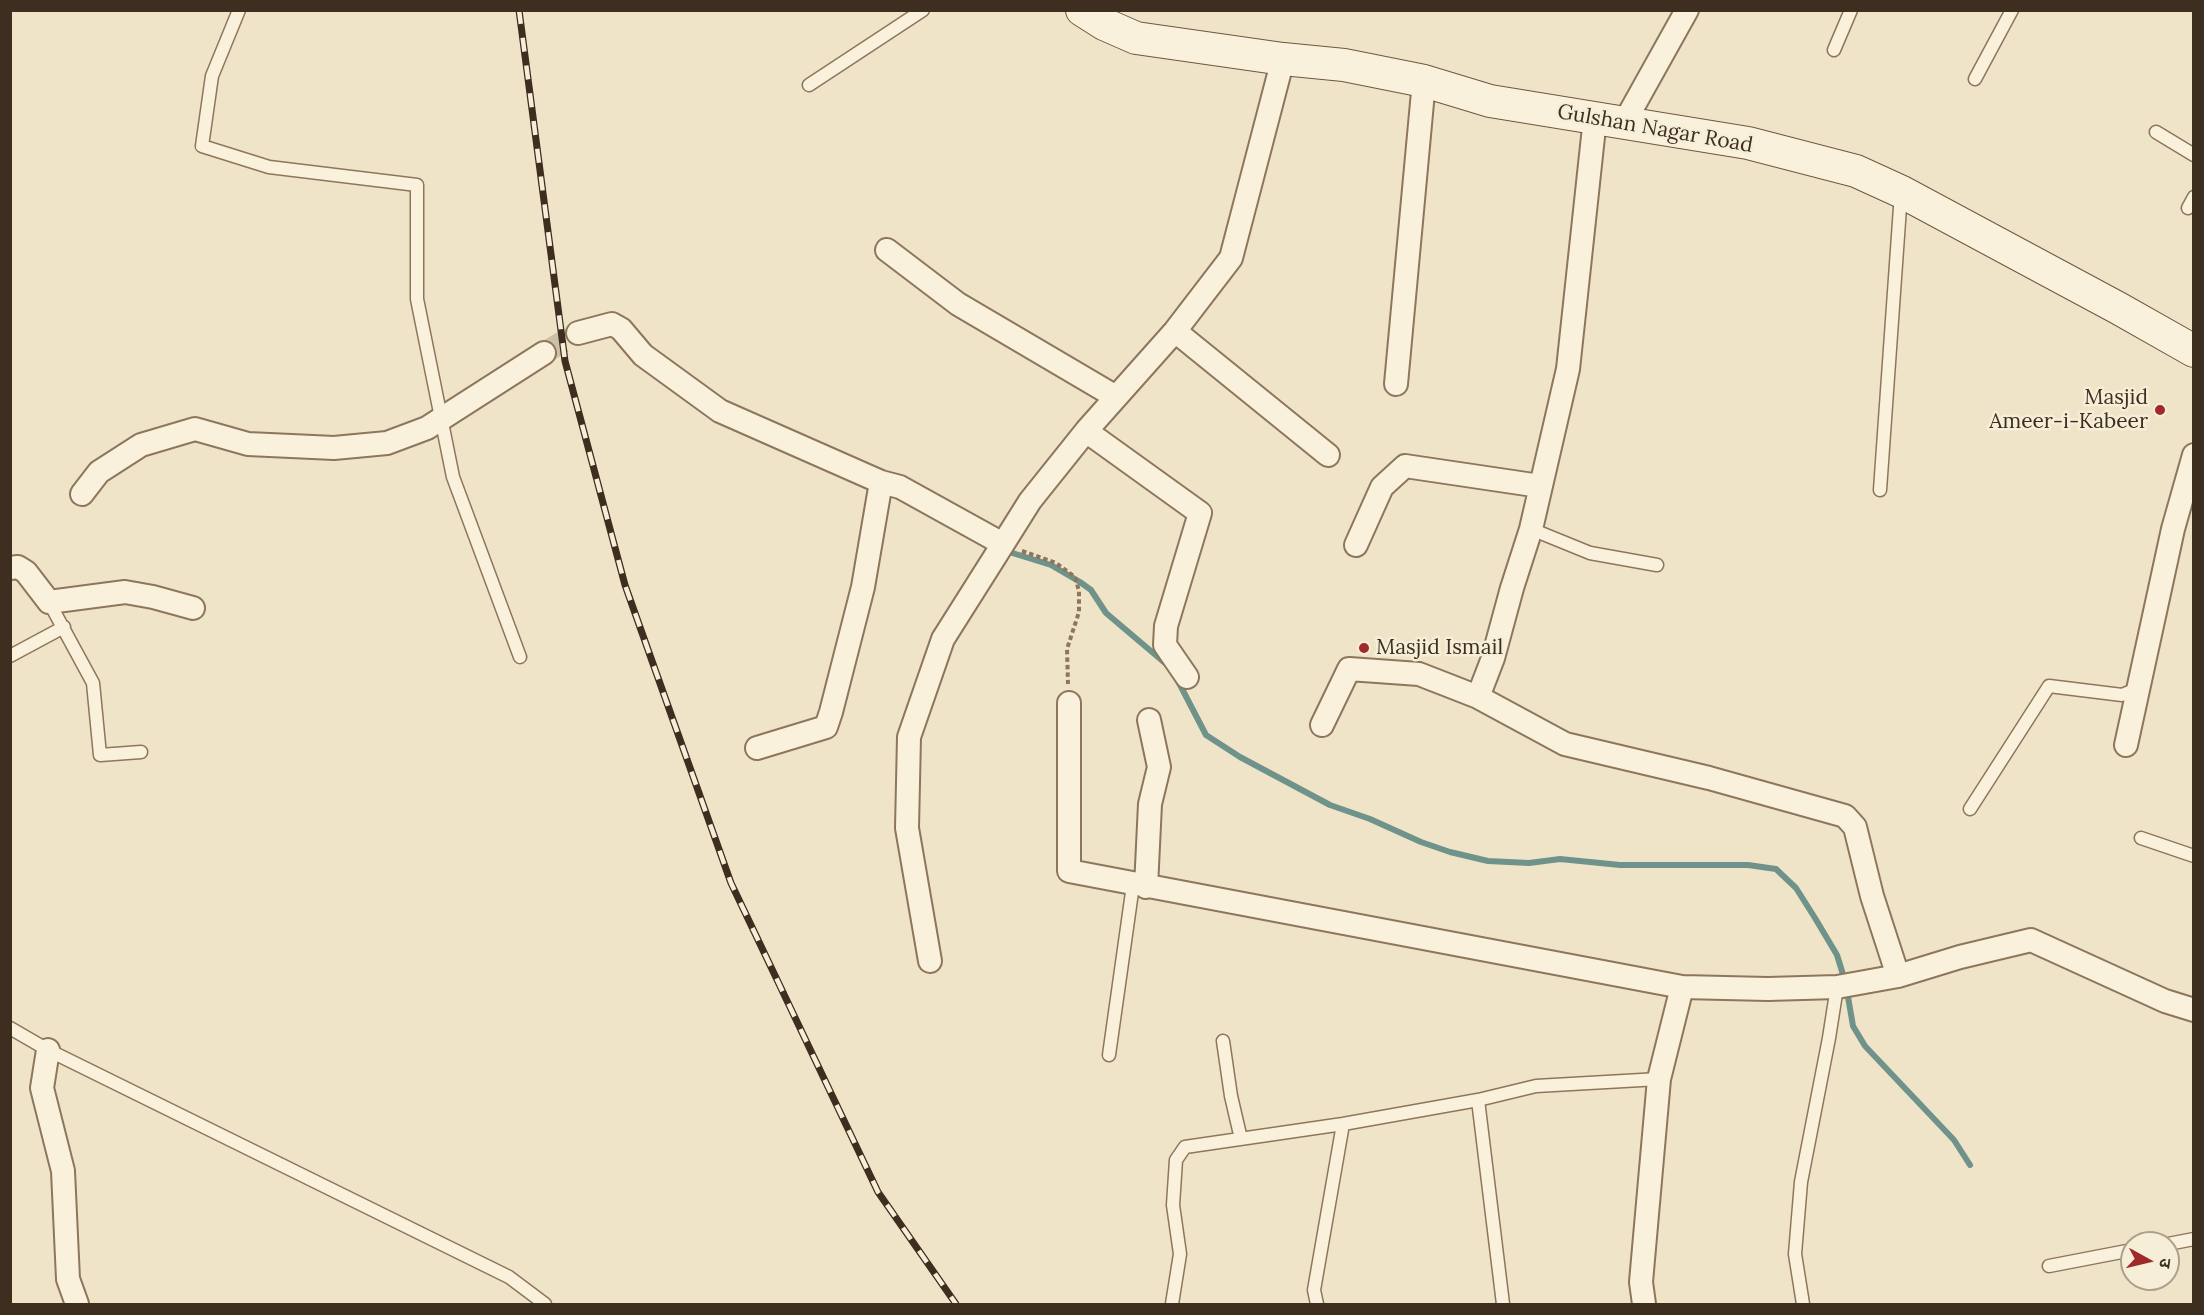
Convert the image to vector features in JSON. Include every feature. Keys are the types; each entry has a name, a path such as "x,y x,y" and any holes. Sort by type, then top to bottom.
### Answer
{"street":[{"path":"1478,697 1493,658 1512,588 1532,529 1568,369 1610,121 1687,10"},
{"name":"Gulshan Nagar Road","path":"1098,17 1136,38 1283,59 1344,65 1424,81 1490,101 1748,143 1856,171 1902,192 2193,351"},
{"path":"930,961 907,828 909,738 942,639 1030,501 1086,431 1174,332 1231,258 1283,59"},
{"path":"1396,384 1424,81"},
{"path":"887,250 958,304 1116,397"},
{"path":"578,333 612,324 621,329 643,355 720,411 881,482 900,487 1003,544"},
{"path":"1174,332 1328,455"},
{"path":"82,494 99,472 141,445 195,429 248,444 334,448 387,443 427,428 544,353"},
{"path":"1086,431 1200,513 1166,626 1165,645 1187,677"},
{"path":"2126,745 2173,529 2193,455"},
{"path":"1356,546 1382,487 1405,466 1540,486"},
{"path":"757,748 826,727 862,587 881,482"},
{"path":"10,568 18,567 27,572 49,602 125,592 193,608"},
{"path":"1322,725 1349,669 1419,674 1478,697 1565,744 1709,778 1845,816 1855,827 1872,896 1898,976"},
{"path":"1069,703 1069,871 1682,987 1768,989 1837,987 1898,976 1960,957 2031,940 2165,1001 2193,1010"},
{"path":"1140,886 1150,804 1159,767 1149,720"},
{"path":"1644,1305 1641,1282 1659,1079 1682,987"},
{"path":"48,1050 42,1088 63,1171 67,1216 68,1278 77,1305"}],"lane":[{"path":"240,10 212,76 202,146 269,167 417,185 417,299 453,477 520,657"},
{"path":"809,85 923,10"},
{"path":"1834,50 1851,10"},
{"path":"1975,79 2012,10"},
{"path":"2156,132 2193,155"},
{"path":"1880,490 1902,192"},
{"path":"1532,529 1590,553 1658,565"},
{"path":"49,602 93,684 100,755 141,752"},
{"path":"10,656 64,627"},
{"path":"1970,809 2049,686 2122,695 2139,688"},
{"path":"2141,838 2193,856"},
{"path":"1109,1055 1140,886"},
{"path":"1803,1305 1795,1254 1801,1182 1837,987"},
{"path":"10,1028 48,1050 509,1277 545,1305"},
{"path":"1223,1041 1231,1096 1241,1139"},
{"path":"1172,1305 1180,1254 1173,1205 1176,1160 1185,1147 1343,1124 1478,1100 1536,1086 1659,1079"},
{"path":"1478,1100 1503,1305"},
{"path":"1317,1305 1314,1290 1343,1124"},
{"path":"2049,1266 2120,1252"}],"path":[{"path":"1003,544 1056,563 1075,577 1079,591 1079,612 1067,649 1069,703"}],"waterway":[{"path":"1006,551 1051,565 1080,582 1091,590 1106,613 1165,663"},
{"path":"1178,681 1206,735 1240,757 1330,805 1450,852 1488,861 1529,863 1560,859 1620,865 1748,865 1776,869 1796,888 1815,918 1837,955 1845,981"},
{"path":"1847,991 1853,1026 1865,1046 1954,1140 1970,1165"}],"tunnel":[{"path":"544,353 578,333"}],"railway":[{"path":"519,10 565,361 625,585 731,883 878,1192 956,1304"}],"place":[{"name":"Masjid Ameer-i-Kabeer","path":"2160,410"},
{"name":"Masjid Ismail","path":"1364,648"}]}
